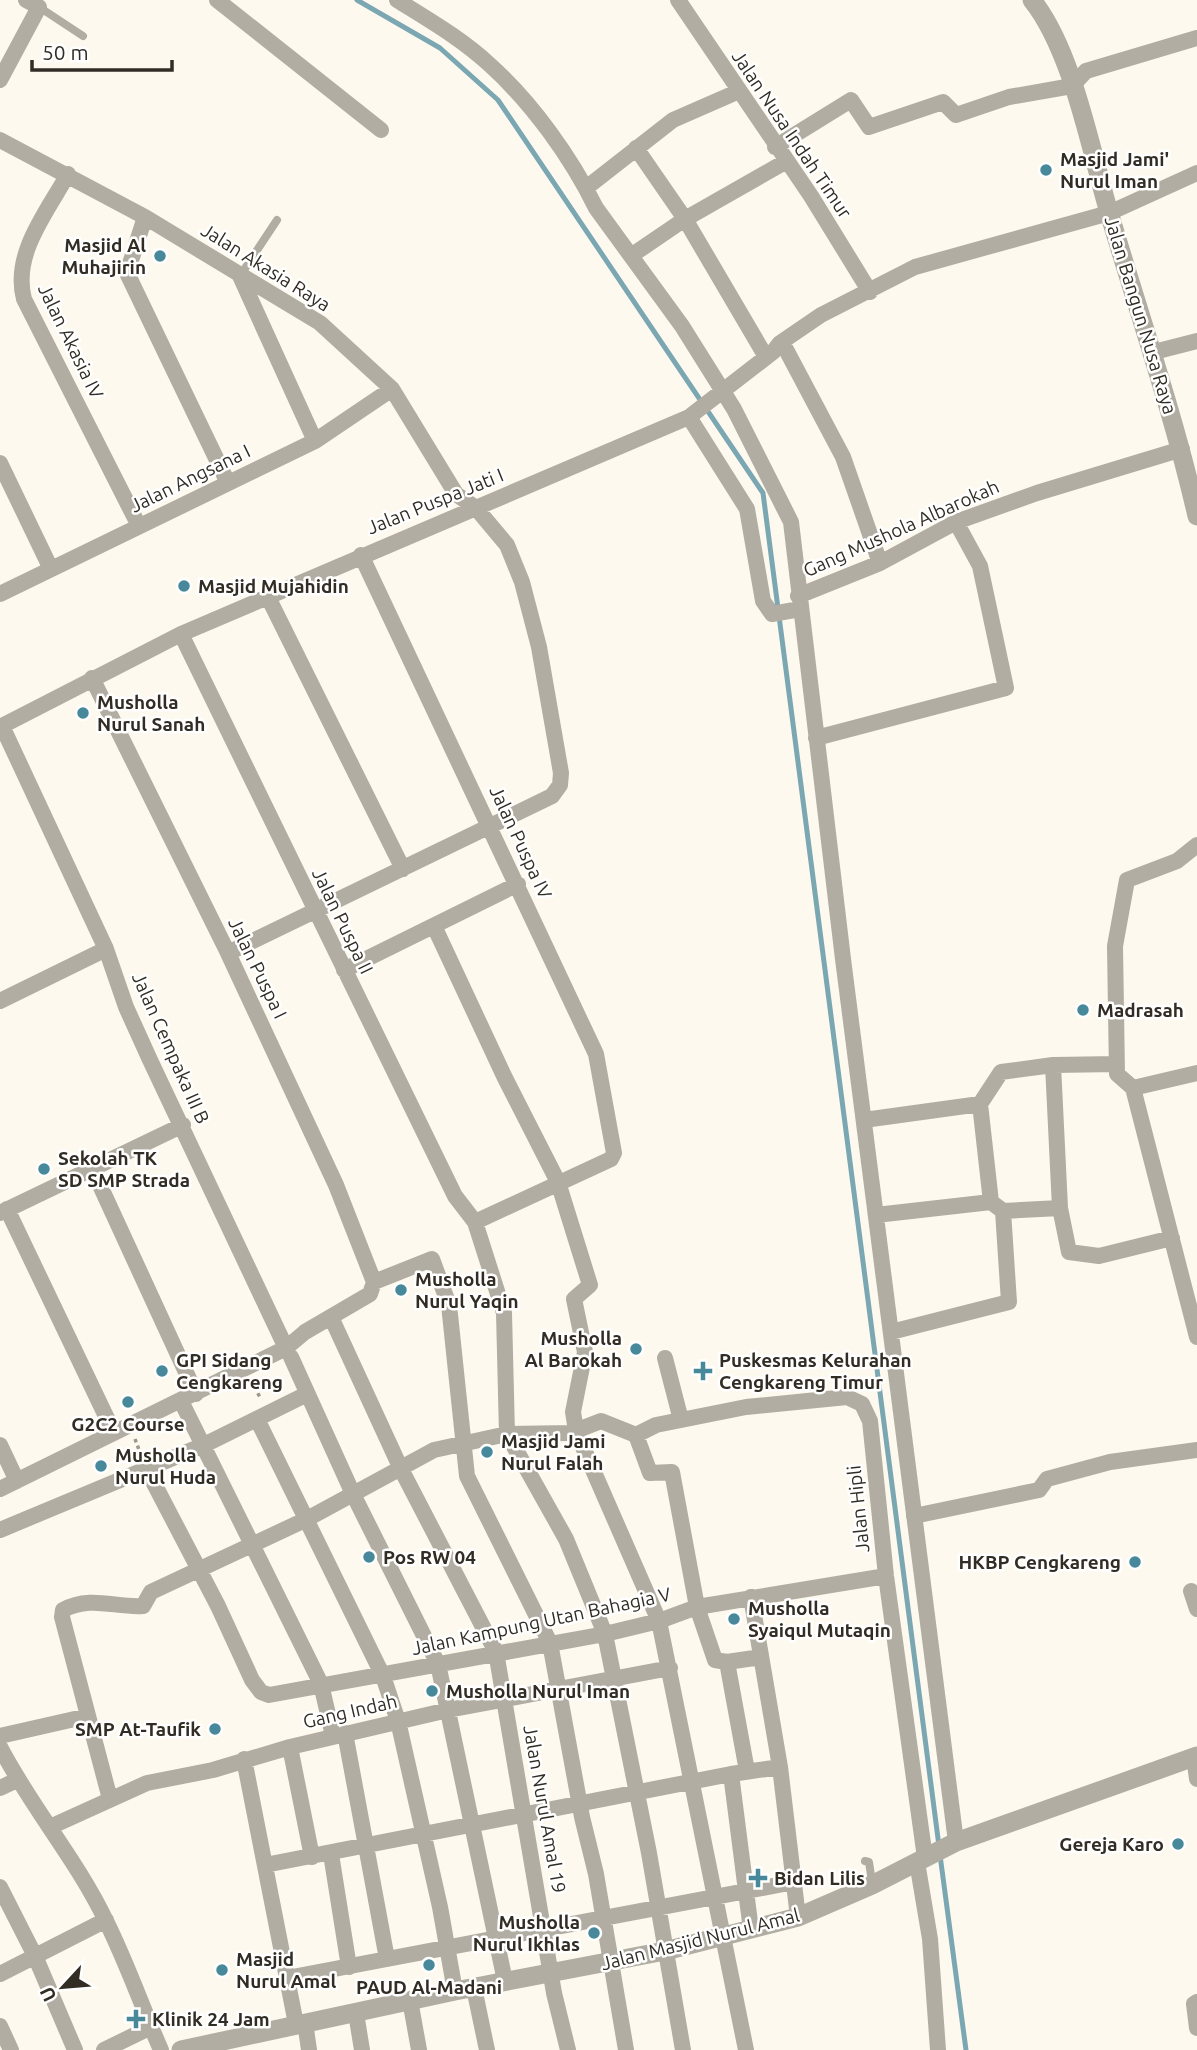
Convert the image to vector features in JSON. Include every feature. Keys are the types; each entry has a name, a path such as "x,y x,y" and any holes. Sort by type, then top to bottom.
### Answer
{"street":[{"path":"217,0 381,130"},
{"path":"397,0 455,36 491,65 532,109 586,188 596,208 682,326 717,392 734,409 791,522 797,605 816,738 954,1843"},
{"name":"Jalan Nusa Indah Timur","path":"678,0 737,92 811,196 870,292"},
{"name":"Jalan Bangun Nusa Raya","path":"1032,0 1047,18 1072,86 1182,449 1197,516"},
{"path":"0,80 36,2"},
{"path":"775,147 851,100 869,127 943,102 956,115 1009,97 1072,86 1086,71 1197,38"},
{"path":"586,188 673,120 737,92"},
{"name":"Jalan Akasia Raya","path":"0,139 145,217 320,323 392,388 456,494 476,508 507,545 526,595 539,648 561,773 560,785 551,796 490,826"},
{"path":"636,148 685,219 766,357"},
{"path":"632,255 685,219 785,162"},
{"name":"Jalan Puspa Jati I","path":"1,726 181,634 267,595 476,508 692,413 782,342 857,294 870,292 915,267 1109,213 1197,173"},
{"name":"Jalan Akasia IV","path":"68,174 22,258 20,284 24,299 139,526"},
{"path":"145,217 127,273 228,483"},
{"path":"240,276 315,441"},
{"path":"1153,352 1197,341"},
{"path":"782,342 843,457 880,563"},
{"name":"Jalan Angsana I","path":"0,593 315,441 392,388"},
{"name":"Gang Mushola Albarokah","path":"692,413 747,509 764,601 772,614 797,605 956,523 1037,493 1182,449"},
{"path":"0,463 51,569"},
{"path":"816,738 1006,688 980,566 956,523"},
{"name":"Jalan Puspa IV","path":"361,555 596,1054 614,1157 558,1182"},
{"path":"267,595 403,869"},
{"name":"Jalan Puspa II","path":"181,634 455,1196 475,1222 504,1313 507,1434"},
{"name":"Jalan Puspa I","path":"92,678 228,953 337,1185 374,1282"},
{"name":"Jalan Cempaka III B","path":"1,726 106,949 126,1007 304,1383 305,1395 438,1664 505,1981"},
{"path":"228,953 490,826"},
{"path":"1197,845 1177,861 1127,880 1115,946 1117,1074 1133,1088 1197,1337"},
{"path":"344,970 518,884"},
{"path":"434,926 505,1078 558,1182 590,1285 574,1299 585,1352 573,1412 576,1431 659,1621 746,2050"},
{"path":"0,1001 106,949"},
{"path":"891,1332 1009,1302 980,1104 1000,1072 1054,1065 1117,1065"},
{"path":"1054,1065 1060,1208 1069,1252 1099,1256 1172,1238"},
{"path":"1133,1088 1197,1073"},
{"path":"864,1120 980,1104"},
{"path":"114,1433 4,1211 183,1125"},
{"path":"92,1168 188,1398 204,1445 321,1684 339,1735 367,1847 387,1959"},
{"path":"475,1222 558,1182"},
{"path":"876,1215 997,1207 1060,1208"},
{"path":"0,1489 244,1370 288,1353 331,1317 370,1294 374,1282 432,1259 449,1305 467,1476 550,1643 626,2050"},
{"name":"Jalan Nurul Amal 19","path":"331,1317 401,1469 496,1652 553,1972 554,1993 568,2050"},
{"path":"636,1435 656,1425 681,1420 666,1358"},
{"path":"0,1530 204,1445 305,1395"},
{"name":"Jalan Hipli","path":"681,1420 746,1407 847,1397 856,1399 870,1421 924,1859 937,2050"},
{"path":"257,1419 383,1676 398,1721 447,1948 487,2050"},
{"path":"110,1799 62,1617 63,1610 105,1601 121,1607 143,1606 151,1592 307,1519 434,1450 507,1434 576,1431 601,1421 636,1435 650,1473 672,1472 697,1608 715,1660 727,1662 761,1657"},
{"path":"507,1434 566,1539 605,1633 638,1793 665,1951 677,2003 683,2050"},
{"path":"0,1445 17,1481"},
{"path":"914,1516 1039,1490 1047,1479 1110,1462 1197,1450"},
{"path":"147,1470 199,1569"},
{"name":"Jalan Kampung Utan Bahagia V","path":"199,1569 252,1680 261,1692 270,1695 605,1633 659,1621 697,1608 751,1597 887,1576"},
{"path":"1191,1591 1197,1609"},
{"path":"751,1597 780,1767 798,1917"},
{"path":"727,1662 739,1772 751,1930"},
{"name":"Gang Indah","path":"50,1827 147,1783 213,1770 290,1746 504,1698 670,1668"},
{"path":"0,1736 88,1716"},
{"path":"290,1746 312,1857"},
{"path":"0,1747 17,1780 50,1827 106,1920 161,2050"},
{"path":"1196,1757 1197,1779"},
{"name":"Jalan Masjid Nurul Amal","path":"181,2050 245,2042 300,2023 665,1951 798,1917 873,1885 954,1843 1196,1757"},
{"path":"244,1759 287,1978 309,2050"},
{"path":"265,1865 424,1836 739,1772 780,1767"},
{"path":"0,1788 17,1780"},
{"path":"331,1854 349,1967"},
{"path":"287,1978 794,1882"},
{"path":"0,1887 35,1956 75,2050"},
{"path":"0,1974 106,1920"},
{"path":"410,2000 419,2050"},
{"path":"1197,2002 1194,2004 1197,2028"},
{"path":"356,2012 362,2050"},
{"path":"0,2026 11,2050"},
{"path":"104,2050 151,2027"}],"lane":[{"path":"36,2 83,36"},
{"path":"240,276 277,220"},
{"path":"865,1861 869,1861 873,1885"}],"path":[{"path":"244,1370 261,1400 257,1419"},
{"path":"130,1425 147,1470"}],"waterway":[{"path":"357,0 440,48 498,100 763,493 939,1846"},
{"path":"940,1855 966,2050"}],"place":[{"name":"Masjid Jami' Nurul Iman","path":"1046,170"},
{"name":"Masjid Al Muhajirin","path":"160,256"},
{"name":"Masjid Mujahidin","path":"184,586"},
{"name":"Musholla Nurul Sanah","path":"83,713"},
{"name":"Madrasah","path":"1083,1010"},
{"name":"Sekolah TK SD SMP Strada","path":"44,1169"},
{"name":"Musholla Nurul Yaqin","path":"401,1290"},
{"name":"Musholla Al Barokah","path":"636,1349"},
{"name":"GPI Sidang Cengkareng","path":"162,1371"},
{"name":"Puskesmas Kelurahan Cengkareng Timur","path":"703,1371"},
{"name":"G2C2 Course","path":"128,1402"},
{"name":"Masjid Jami Nurul Falah","path":"487,1452"},
{"name":"Musholla Nurul Huda","path":"101,1466"},
{"name":"Pos RW 04","path":"369,1557"},
{"name":"HKBP Cengkareng","path":"1135,1562"},
{"name":"Musholla Syaiqul Mutaqin","path":"734,1619"},
{"name":"Musholla Nurul Iman","path":"432,1691"},
{"name":"SMP At-Taufik","path":"215,1729"},
{"name":"Gereja Karo","path":"1178,1844"},
{"name":"Bidan Lilis","path":"758,1878"},
{"name":"Musholla Nurul Ikhlas","path":"594,1933"},
{"name":"PAUD Al-Madani","path":"429,1965"},
{"name":"Masjid Nurul Amal","path":"222,1970"},
{"name":"Klinik 24 Jam","path":"136,2019"}]}
